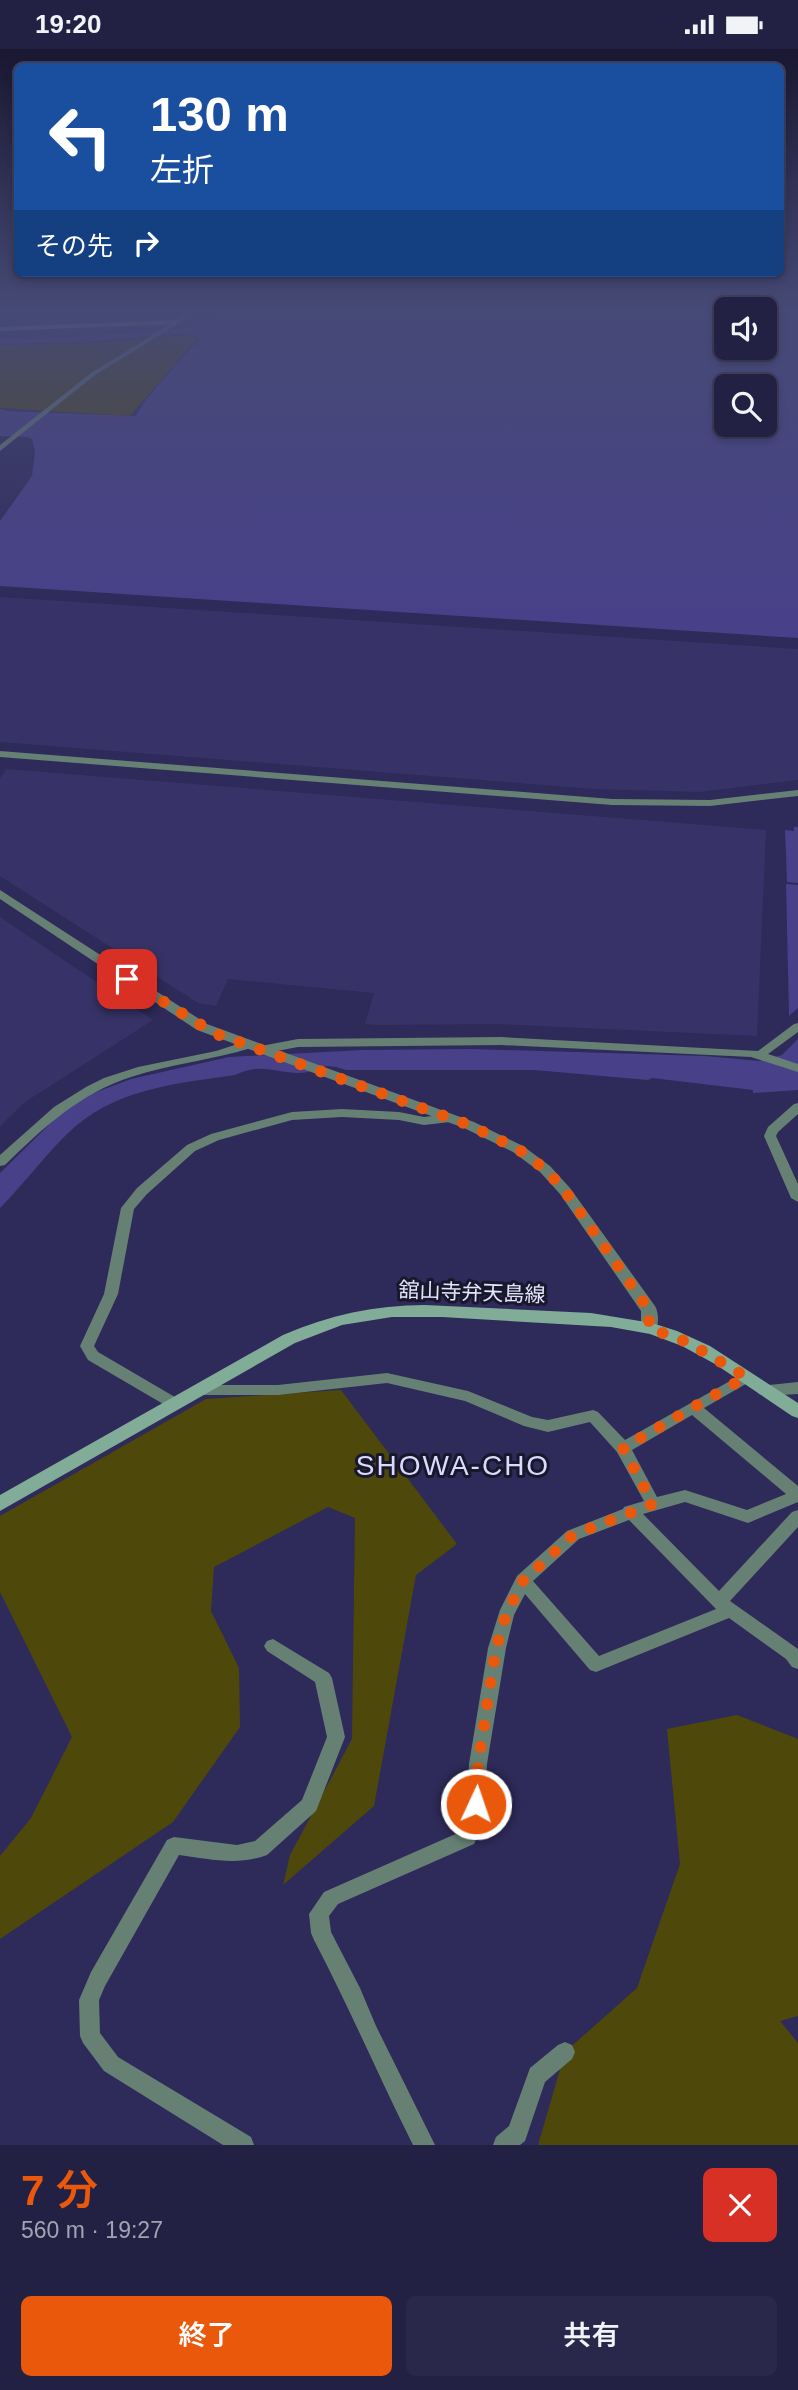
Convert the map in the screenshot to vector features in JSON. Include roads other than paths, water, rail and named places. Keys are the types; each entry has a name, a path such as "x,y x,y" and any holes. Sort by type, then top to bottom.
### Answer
{"main road":[{"name":"舘山寺弁天島線","path":"0,1504 302,1333 337,1321 374,1313 449,1312 587,1319 649,1328 687,1342 798,1412"}],"street":[{"path":"0,449 45,411"},
{"path":"0,754 631,803 729,802 798,793"},
{"path":"0,894 191,1021 247,1045 450,1118 503,1140 545,1169 565,1191 649,1310 649,1328"},
{"path":"763,1055 798,1027"},
{"path":"266,1052 298,1043 500,1041 693,1049 763,1055 798,1068"},
{"path":"0,1162 56,1110 97,1085 128,1074 225,1053 247,1045"},
{"path":"798,1107 772,1130 770,1136 798,1198"},
{"path":"175,1404 93,1356 87,1346 111,1294 124,1218 142,1191 191,1148 215,1137 275,1119 334,1113 381,1114 424,1121 450,1118"},
{"path":"623,1448 746,1377"},
{"path":"200,1389 278,1390 387,1378 468,1395 528,1422 548,1426 593,1416 623,1448 653,1504"},
{"path":"765,1390 798,1388"},
{"path":"424,2145 369,2033 354,1994 321,1933 319,1914 331,1898 467,1838 475,1824 478,1764 496,1648 506,1615 523,1581 573,1535 630,1511 685,1496 748,1517 798,1495 693,1407"},
{"path":"630,1511 725,1606 796,1655"},
{"path":"523,1581 596,1665 725,1606 798,1516"},
{"path":"243,2145 111,2063 90,2036 89,2000 98,1979 174,1846 237,1854 260,1850 309,1805 336,1737 323,1678 272,1646"},
{"path":"504,2145 517,2133 537,2075 565,2052"}],"district":[{"name":"SHOWA-CHO","path":"453,1465"}]}
